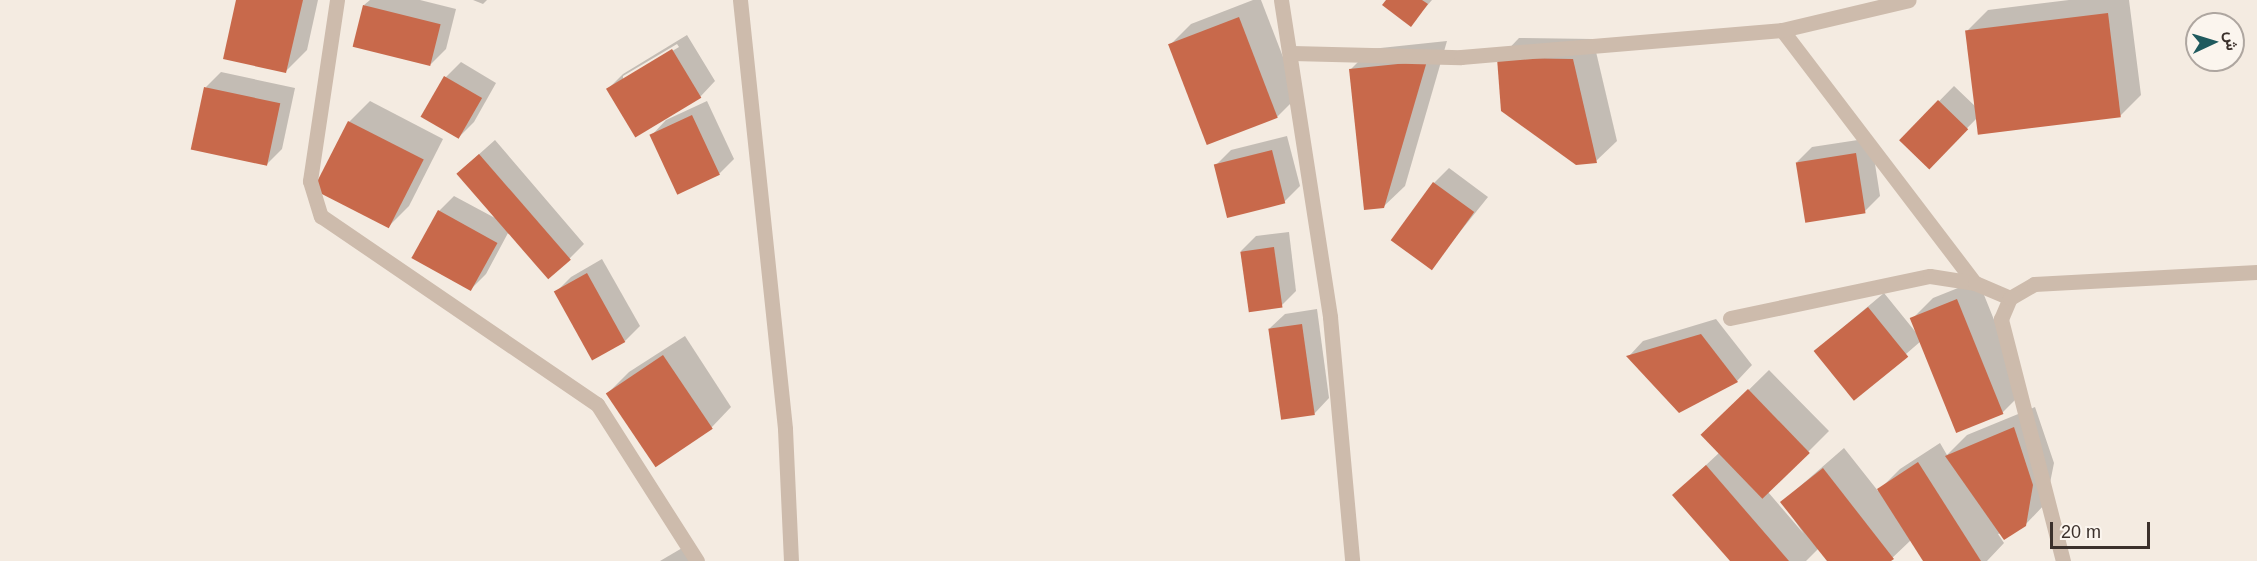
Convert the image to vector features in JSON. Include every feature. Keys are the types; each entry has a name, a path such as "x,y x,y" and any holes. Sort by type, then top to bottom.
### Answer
{"street":[{"path":"337,0 310,181 321,216 597,404 697,561"},
{"path":"740,0 785,429 791,561"},
{"path":"1281,0 1292,53 1330,317 1352,561"},
{"path":"1292,53 1461,57 1782,30 1909,0"},
{"path":"1782,30 1975,283"},
{"path":"2063,561 2001,319 2010,298 2034,284 2257,272"},
{"path":"1731,318 1930,276 1975,283 2010,298"}],"building":[{"path":"236,0 303,0 286,73 223,59"},
{"path":"1386,0 1422,0 1428,4 1411,27 1382,5"},
{"path":"363,5 441,24 430,66 353,47"},
{"path":"2108,13 2121,117 1978,135 1965,31"},
{"path":"1239,17 1278,118 1207,145 1168,44"},
{"path":"672,49 701,98 635,138 606,89"},
{"path":"1497,58 1573,59 1597,163 1576,165 1501,111"},
{"path":"1427,61 1384,208 1364,210 1349,69"},
{"path":"444,76 482,98 459,139 420,117"},
{"path":"204,87 280,103 267,166 191,150"},
{"path":"1938,100 1968,129 1929,169 1899,140"},
{"path":"692,115 720,175 677,195 649,135"},
{"path":"348,121 424,160 389,228 313,190"},
{"path":"1272,150 1285,203 1227,218 1214,165"},
{"path":"1856,153 1866,213 1805,223 1796,163"},
{"path":"479,154 571,260 548,279 456,174"},
{"path":"1433,182 1474,212 1432,270 1391,240"},
{"path":"438,210 497,243 471,291 411,258"},
{"path":"1274,247 1282,307 1249,312 1240,252"},
{"path":"587,273 625,342 592,361 554,291"},
{"path":"1957,299 2003,414 1956,433 1910,318"},
{"path":"1868,307 1908,357 1854,401 1814,351"},
{"path":"1302,324 1315,415 1281,420 1268,329"},
{"path":"1701,334 1738,382 1679,413 1626,356"},
{"path":"663,355 713,429 656,467 606,394"},
{"path":"1748,389 1810,453 1762,499 1701,435"},
{"path":"2014,427 2033,485 2026,526 2004,540 1945,456"},
{"path":"1918,462 1981,561 1923,561 1877,489"},
{"path":"1706,465 1789,561 1730,561 1672,495"},
{"path":"1823,468 1894,559 1891,561 1827,561 1780,502"}]}
